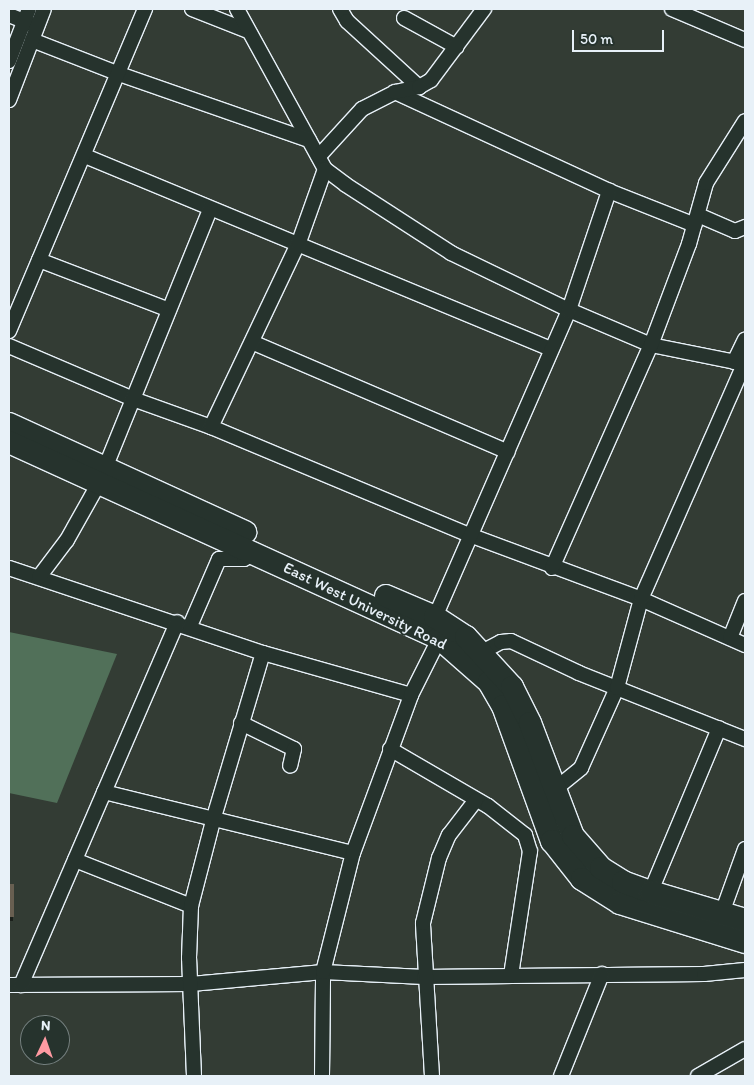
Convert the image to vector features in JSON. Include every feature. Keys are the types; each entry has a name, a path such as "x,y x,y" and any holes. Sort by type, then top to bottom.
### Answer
{"main road":[{"name":"East West University Road","path":"9,424 102,475 254,553 441,627 489,682 502,706 552,841 567,862 596,889 647,902 722,913 745,920"},
{"name":"East West University Road","path":"9,442 102,475 441,627 482,652 512,688 530,723 573,836 586,854 647,902 745,942"}],"street":[{"path":"9,60 31,24 44,9"},
{"path":"9,331 85,156 145,9"},
{"path":"192,9 248,31"},
{"path":"237,9 322,162 451,252 569,310 651,345 741,364"},
{"path":"340,9 347,21 419,87"},
{"path":"210,427 254,342 299,242 322,162 362,109 395,92 419,87 431,80 484,9"},
{"path":"672,9 688,13 745,40"},
{"path":"9,15 31,24 119,74 310,140"},
{"path":"404,18 457,47"},
{"path":"9,100 31,24"},
{"path":"395,92 609,191 735,231 745,227"},
{"path":"552,568 651,345 696,220 706,183 743,132"},
{"path":"85,156 210,210 299,242 551,349"},
{"path":"322,1076 323,972 353,852 411,694 441,627 472,536 569,310 609,191"},
{"path":"39,576 67,540 102,475 210,210"},
{"path":"39,260 169,310"},
{"path":"554,790 581,768 617,688 641,599 741,364 745,339"},
{"path":"254,342 508,452"},
{"path":"9,346 133,399 210,427 472,536 552,568 641,599 745,645"},
{"path":"254,553 244,559 219,558 183,624 104,792 75,860 15,985 191,984 323,972 424,977 704,974 745,970"},
{"path":"9,568 39,576 183,624 263,653 411,694"},
{"path":"730,638 745,601"},
{"path":"482,652 501,642 511,641 617,688 745,739"},
{"path":"194,1076 191,906 214,817 263,653"},
{"path":"241,723 294,749 290,766"},
{"path":"647,902 719,728"},
{"path":"390,749 476,800 513,824 525,835 530,851 511,975"},
{"path":"104,792 353,852"},
{"path":"432,1076 424,977 423,923 439,858 449,834 476,800"},
{"path":"722,913 745,848"},
{"path":"75,860 191,906"},
{"path":"562,1076 602,974"},
{"path":"698,1076 745,1049"}],"green space":[{"path":"9,632 117,654 57,803 9,793"}],"building":[{"path":"9,884 14,884 14,917 9,917"}]}
